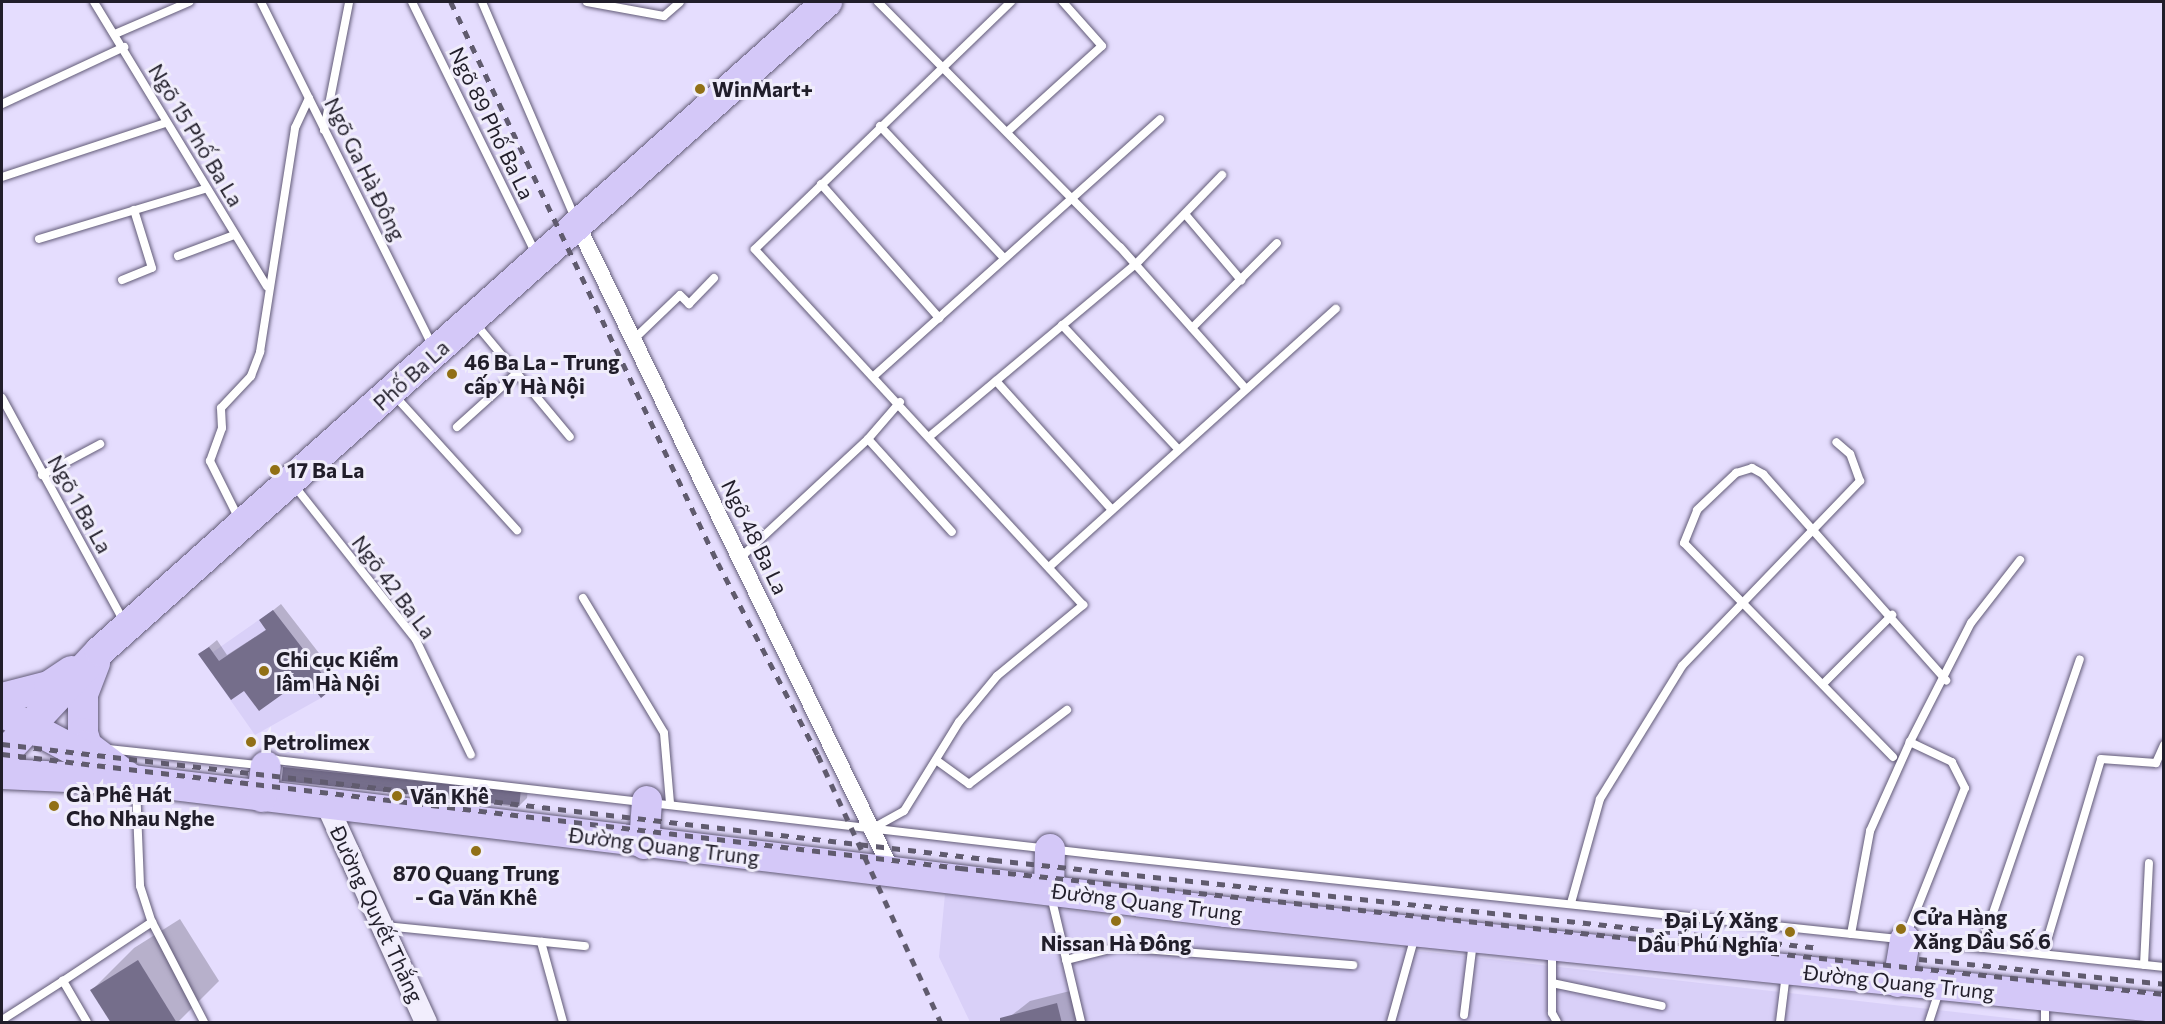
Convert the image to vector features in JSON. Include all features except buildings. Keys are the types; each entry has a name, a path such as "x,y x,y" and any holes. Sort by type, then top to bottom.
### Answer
{"highway":[{"name":"Phố Ba La","path":"2,756 100,651 473,320 821,3"},
{"path":"2,698 49,686 100,651"},
{"path":"100,651 79,717 87,746 134,780"},
{"name":"Đường Quang Trung","path":"2,712 134,780"},
{"path":"262,797 266,766"},
{"name":"Đường Quang Trung","path":"2,774 134,780 644,844 1898,982 1940,988 2045,1010 2163,1008"},
{"path":"644,844 659,802"},
{"path":"1049,890 1050,849"},
{"path":"1898,982 1905,940"}],"street":[{"name":"Ngõ 48 Ba La","path":"577,224 632,341 874,827 892,871"},
{"name":"Đường Quyết Thắng","path":"327,805 426,1023"}],"lane":[{"name":"Ngõ 15 Phố Ba La","path":"94,2 124,47 165,123 267,287"},
{"path":"115,34 189,2"},
{"name":"Ngõ Ga Hà Đông","path":"261,2 436,352"},
{"path":"324,131 349,2"},
{"name":"Ngõ 89 Phố Ba La","path":"412,2 539,260"},
{"path":"482,2 577,224"},
{"path":"587,2 664,16 680,2"},
{"path":"878,2 1136,264 1245,387"},
{"path":"874,827 904,811 936,760 997,676 1083,605 876,375 755,249 941,66 1011,2"},
{"path":"1007,132 1102,46 1063,2"},
{"path":"2,104 124,47"},
{"path":"242,524 210,461 222,428 221,408 251,376 260,352 267,287 295,128 309,98"},
{"path":"876,375 1160,119"},
{"path":"2,177 165,123"},
{"path":"880,126 1004,258"},
{"path":"930,436 1136,264 1222,175"},
{"path":"821,184 939,318"},
{"path":"39,238 205,189"},
{"path":"122,280 153,268 134,210"},
{"path":"1185,214 1241,280"},
{"path":"178,256 234,235"},
{"path":"1192,328 1277,243"},
{"path":"632,341 680,295 689,304 714,278"},
{"path":"1049,567 1245,387 1335,309"},
{"path":"473,320 570,437"},
{"path":"1062,325 1178,449"},
{"path":"457,427 517,373"},
{"path":"996,381 1112,510"},
{"path":"391,392 517,530"},
{"name":"Ngõ 1 Ba La","path":"2,398 127,627"},
{"path":"740,558 868,439 900,402"},
{"path":"868,439 952,532"},
{"path":"1571,903 1600,799 1682,666 1741,599 1860,481 1850,454 1836,442"},
{"path":"42,475 100,444"},
{"path":"1893,757 1684,543 1697,510 1737,473 1752,468 1892,615 1946,680"},
{"name":"Ngõ 42 Ba La","path":"290,482 416,640 471,755"},
{"path":"1851,934 1870,831 1910,742 1946,680 1971,623 2020,560"},
{"path":"583,598 664,733 659,802"},
{"path":"1822,684 1892,615"},
{"path":"1981,948 2080,659"},
{"path":"936,760 969,784 1067,710"},
{"path":"1905,940 1965,788 1952,762 1910,742"},
{"path":"2043,954 2101,759 2156,763 2163,745"},
{"path":"87,746 266,766 276,760 659,802 1050,849 2163,967"},
{"path":"134,780 140,886 152,922 204,1023"},
{"path":"2144,965 2149,863"},
{"path":"1049,890 1081,1023"},
{"path":"2,1020 152,922"},
{"path":"381,926 585,946"},
{"path":"1391,1023 1417,929"},
{"path":"1464,1015 1474,936"},
{"path":"541,942 563,1023"},
{"path":"1552,944 1552,983 1557,1023"},
{"path":"1066,960 1118,947 1353,965"},
{"path":"1780,1023 1786,970"},
{"path":"63,981 87,1023"},
{"path":"1552,983 1662,1006"},
{"path":"1929,1023 1940,988"}],"shaded area":[{"name":"Chi cục Kiểm lâm Hà Nội","path":"273,610 321,698 255,735 198,654 209,647 213,652"},
{"path":"945,894 1121,917 2043,1022 970,1022 939,957"}],"railway":[{"path":"451,2 718,563 818,755 941,1022"},
{"path":"2,744 994,860 1820,948"},
{"path":"2,754 960,868 2164,994"},
{"path":"1919,959 2164,984"}],"place":[{"name":"WinMart+","path":"700,89"},
{"name":"46 Ba La - Trung cấp Y Hà Nội","path":"452,374"},
{"name":"17 Ba La","path":"275,470"},
{"name":"Chi cục Kiểm lâm Hà Nội","path":"264,671"},
{"name":"Petrolimex","path":"251,742"},
{"name":"Văn Khê","path":"397,796"},
{"name":"Cà Phê Hát Cho Nhau Nghe","path":"54,806"},
{"name":"870 Quang Trung - Ga Văn Khê","path":"476,851"},
{"name":"Nissan Hà Đông","path":"1116,921"},
{"name":"Cửa Hàng Xăng Dầu Số 6","path":"1901,929"},
{"name":"Đại Lý Xăng Dầu Phú Nghĩa","path":"1790,932"}]}
